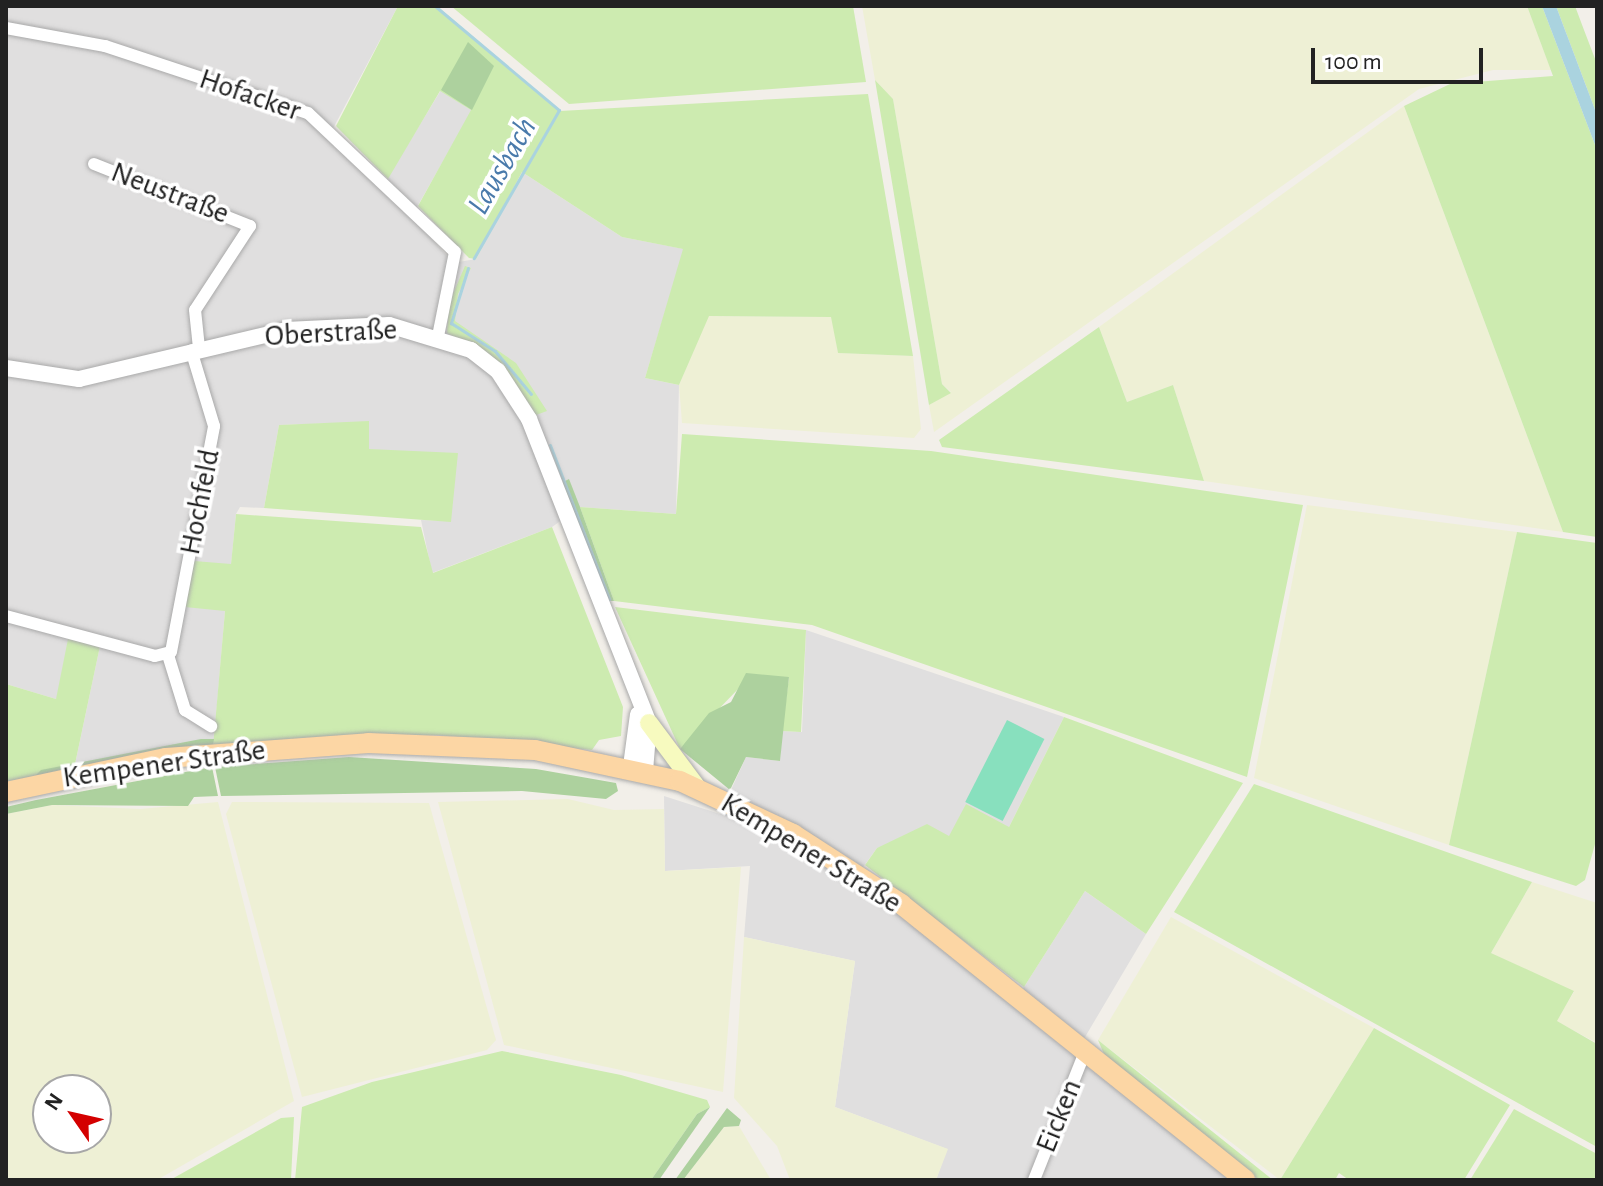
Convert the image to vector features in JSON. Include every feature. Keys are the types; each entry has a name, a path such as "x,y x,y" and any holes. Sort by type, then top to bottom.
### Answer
{"main road":[{"path":"649,723 696,786"},
{"name":"Kempener Straße","path":"6,792 166,758 353,743 494,746 638,768 696,786 793,834 901,904 1245,1180"}],"street":[{"name":"Hofacker","path":"6,28 105,46 308,113 455,252 438,336"},
{"name":"Neustraße","path":"94,164 250,226 195,310 195,349"},
{"name":"Oberstraße","path":"6,368 79,379 195,349 286,330 389,325 438,336 487,362 529,419 632,689"},
{"name":"Hochfeld","path":"195,349 214,426 168,655 185,710 211,726"},
{"path":"6,616 168,655"},
{"path":"632,689 649,723 638,768"},
{"path":"632,689 640,722 638,768"},
{"name":"Eicken","path":"1034,1180 1085,1052"}],"shaded area":[{"path":"6,6 398,6 329,136 382,187 441,90 472,110 412,216 453,263 476,259 522,172 622,237 684,249 645,378 679,385 676,514 580,507 552,527 432,573 421,520 451,521 369,449 369,422 279,425 264,508 240,507 236,514 231,565 194,562 225,611 214,739 75,764 100,646 56,699 6,684"},
{"path":"806,630 1064,717 1009,827 877,848 856,877 1015,1001 1085,891 1146,934 1075,1054 1239,1180 936,1180 947,1149 835,1107 855,961 744,937 750,866 665,871 664,796 720,814 746,757 780,761 782,731 802,732"}],"green space":[{"path":"398,6 437,6 560,111 868,94 913,356 838,353 831,317 709,316 679,385 645,378 683,249 622,237 522,172 476,259 469,258 418,206 471,110 440,91 388,179 336,126"},
{"path":"451,6 853,6 866,82 569,104"},
{"path":"862,6 1527,6 1551,70 1493,70 1419,89 934,432 929,405 951,392 942,384 893,99 875,80"},
{"path":"1527,6 1542,6 1597,150 1597,537 1563,532 1404,106 1450,84 1553,76"},
{"path":"1556,6 1575,6 1597,64 1597,115"},
{"path":"468,42 494,66 472,110 441,90"},
{"path":"875,80 893,99 942,384 951,393 929,405"},
{"path":"1404,106 1563,532 1204,481 1173,385 1127,402 1099,327"},
{"path":"465,266 471,268 458,294 455,321 516,363 547,411 536,415 498,363 447,333 449,303"},
{"path":"708,316 832,317 838,353 913,356 921,429 914,438 682,423 679,385"},
{"path":"1099,327 1127,402 1173,385 1204,481 942,447 939,440"},
{"path":"369,421 369,449 458,453 451,522 264,508 279,425"},
{"path":"682,434 931,451 1303,505 1247,777 812,625 614,601 580,507 676,514"},
{"path":"569,479 614,601 605,601 561,483"},
{"path":"1307,505 1517,532 1449,845 1254,778"},
{"path":"236,514 421,527 433,573 552,527 623,707 621,736 599,740 592,750 437,735 213,747 225,611 185,607 194,561 231,564"},
{"path":"1517,532 1597,543 1597,837 1585,880 1576,886 1449,845"},
{"path":"615,607 806,630 801,732 782,731 789,677 742,685 680,749"},
{"path":"68,639 100,646 75,764 6,785 6,684 56,699"},
{"path":"746,673 789,677 780,761 746,757 730,790 680,749 709,713 731,702"},
{"path":"1064,717 1243,783 1146,934 1085,891 1024,987 865,865 877,848 927,824 949,836 966,804 1009,827"},
{"path":"1007,720 1044,739 1003,821 965,802"},
{"path":"214,739 213,747 33,778 41,770"},
{"path":"349,757 536,769 616,783 618,791 606,799 522,791 221,796 215,767"},
{"path":"212,767 218,796 194,797 188,806 52,805 6,814 6,807 36,800"},
{"path":"1254,784 1532,882 1491,953 1574,991 1557,1021 1597,1044 1597,1147 1174,912"},
{"path":"568,799 614,810 664,809 665,871 741,867 723,1092 504,1045 438,802"},
{"path":"218,802 294,1101 157,1180 6,1180 6,814 52,805 140,809"},
{"path":"232,802 429,803 496,1040 487,1050 302,1097 226,814"},
{"path":"1532,882 1597,903 1597,1043 1556,1021 1574,992 1491,953"},
{"path":"1171,917 1374,1028 1280,1180 1098,1040"},
{"path":"744,937 855,961 835,1107 948,1149 936,1180 790,1180 777,1146 734,1098"},
{"path":"1374,1028 1510,1105 1464,1180 1349,1180 1339,1173 1335,1180 1280,1180"},
{"path":"1098,1040 1273,1180 1259,1180 1104,1054"},
{"path":"502,1051 621,1075 707,1100 710,1107 697,1114 651,1180 295,1180 302,1107 372,1082"},
{"path":"710,1107 659,1180 651,1180 697,1114"},
{"path":"727,1108 741,1120 739,1126 724,1127 683,1180 675,1180"},
{"path":"1514,1109 1597,1154 1597,1180 1470,1180"},
{"path":"294,1117 291,1180 170,1180 281,1118"},
{"path":"739,1126 771,1180 683,1180 724,1127"}],"water":[{"path":"1542,6 1556,6 1597,115 1597,150"}],"waterway":[{"name":"Lausbach","path":"435,6 559,110 474,258"},
{"name":"Lausbach","path":"468,268 451,323 495,351 531,394"},
{"name":"Lausbach","path":"550,445 609,599"}]}
